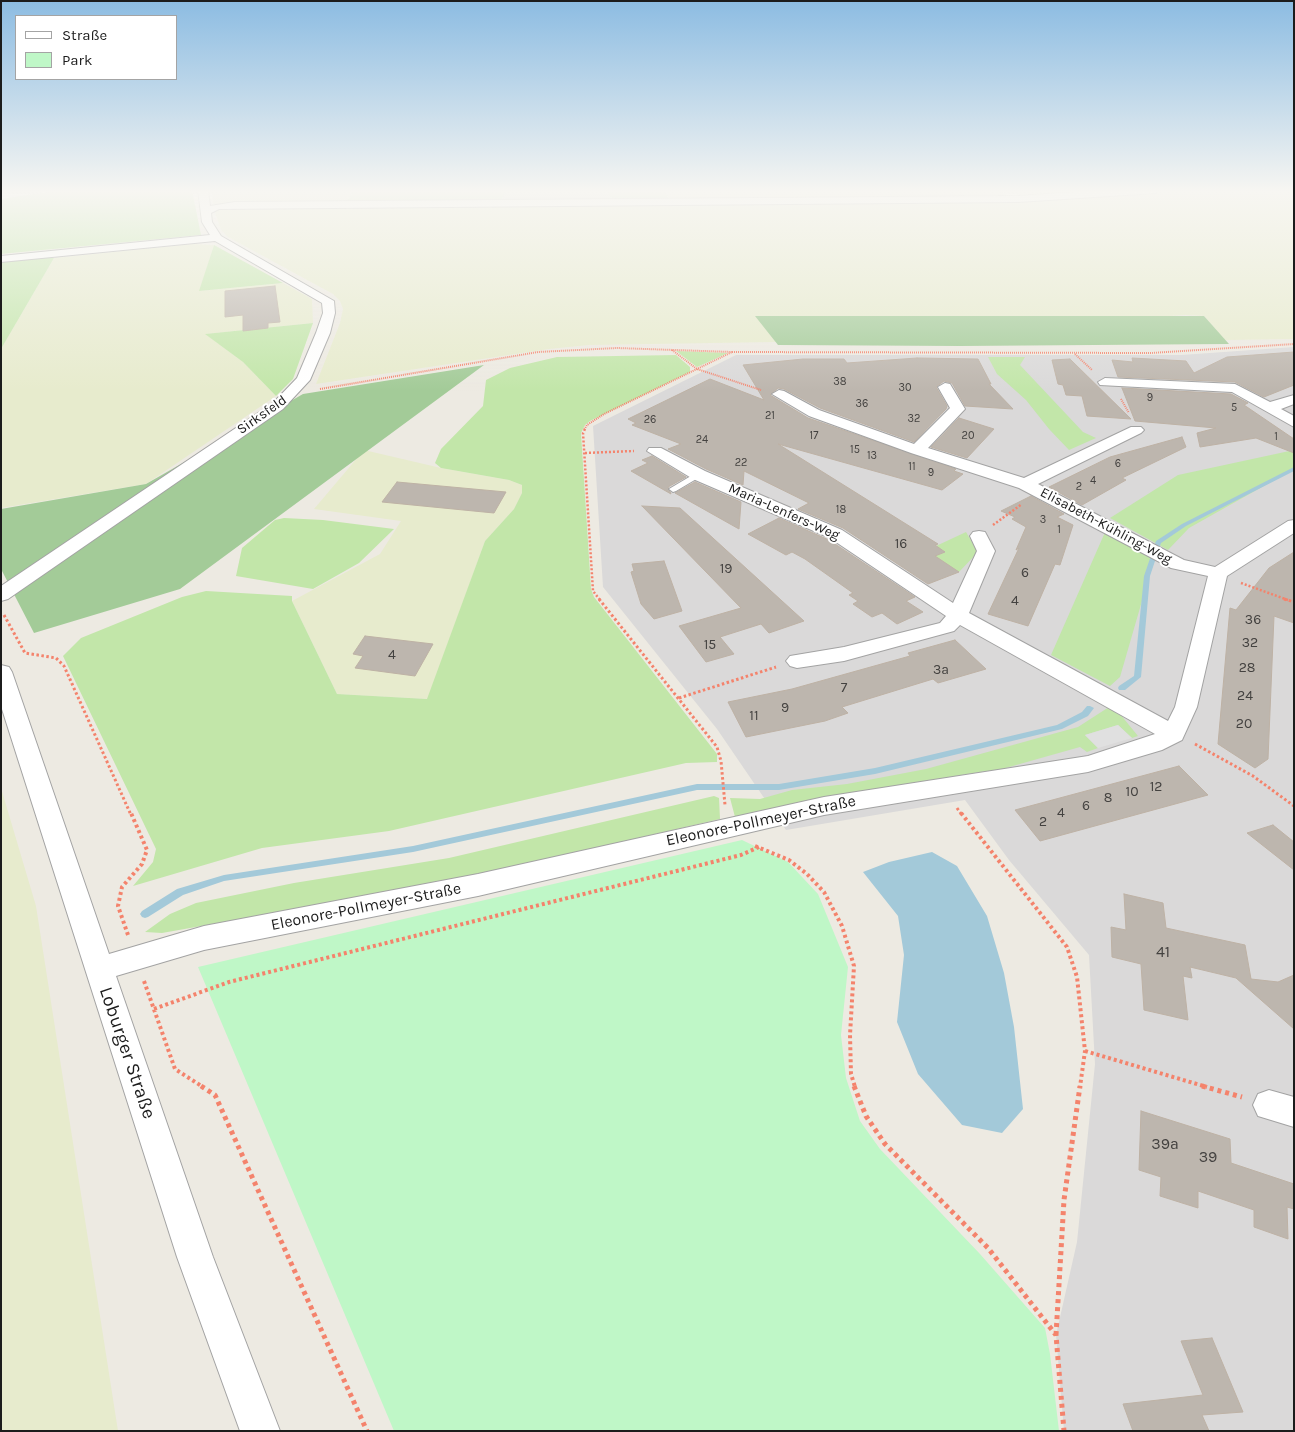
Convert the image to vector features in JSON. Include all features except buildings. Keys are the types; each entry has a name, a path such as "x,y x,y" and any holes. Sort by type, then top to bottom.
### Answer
{"street":[{"path":"1,259 23,257"},
{"name":"Sirksfeld","path":"1,595 278,406 303,380 315,354 329,313 328,301 251,257"},
{"path":"1105,382 1235,388 1294,422"},
{"path":"917,450 958,409 945,387"},
{"name":"Elisabeth-Kühling-Weg","path":"779,394 814,413 917,450 1025,484 1178,564 1218,573"},
{"path":"1269,408 1294,399"},
{"name":"Elisabeth-Kühling-Weg","path":"1025,484 1136,430"},
{"name":"Maria-Lenfers-Weg","path":"655,451 699,475 836,534 958,615 1085,687 1174,734"},
{"path":"1174,734 1186,707 1218,573 1294,525"},
{"path":"797,661 844,654 948,627 958,615 986,551 979,536"},
{"name":"Loburger Straße","path":"1,672 195,1257 260,1431"},
{"name":"Eleonore-Pollmeyer-Straße","path":"98,969 204,938 478,885 824,806 1088,764 1154,744 1174,734"}],"lane":[{"path":"673,489 699,475"}],"path":[{"path":"292,393 538,352 617,348 732,352 1151,353 1294,344"},
{"path":"672,350 697,369 779,394"},
{"path":"724,797 722,761 714,743 593,591 583,433 587,425 732,352"},
{"path":"1074,353 1126,404 1136,430"},
{"path":"585,453 655,451"},
{"path":"979,536 1031,498 1025,484"},
{"path":"1218,573 1294,602"},
{"path":"1,610 25,653 56,658 64,666 147,850 142,864 122,887 118,906 175,1069 215,1095 367,1431"},
{"path":"679,698 797,661"},
{"path":"1174,734 1253,776 1294,806"},
{"path":"942,788 1067,947 1077,977 1085,1051 1064,1200 1056,1335 1064,1431"},
{"path":"726,827 742,840 789,860 807,874 824,892 842,926 854,966 850,1035 851,1074 866,1116 885,1144 988,1248 1056,1335"},
{"path":"154,1009 229,982 742,855 759,847"},
{"path":"1085,1051 1123,1064 1281,1109"}],"shaded area":[{"path":"1294,347 1294,1431 1064,1431 1056,1335 1077,1242 1095,1064 1089,955 1009,860 965,800 786,830 717,729 603,587 593,426 736,355 1181,355"},
{"path":"1118,725 1132,738 1098,748 1085,735"}],"green space":[{"path":"210,257 200,291 283,283 312,299 313,323 206,334 243,362 276,396 146,484 1,508 1,349 54,258"},
{"path":"210,257 235,257 283,283 199,291"},
{"path":"265,257 1294,257 1294,339 1225,340 1204,316 1185,315 775,342 589,345 549,349 316,384 340,323 343,309 340,301 333,294"},
{"path":"54,258 1,349 1,262"},
{"path":"755,316 1204,316 1229,344 778,345"},
{"path":"313,323 293,379 276,396 243,362 205,334"},
{"path":"676,351 728,353 697,367"},
{"path":"676,355 690,367 690,372 590,421 585,425 581,433 591,589 594,597 717,754 717,762 686,763 389,831 262,848 133,886 153,862 156,849 63,656 81,638 182,597 206,591 292,596 292,601 337,694 427,699 485,541 514,509 522,493 522,485 509,480 441,468 435,463 441,449 483,406 486,380 510,368 557,357"},
{"path":"988,357 1025,357 1020,365 1083,432 1096,438 1069,450 1026,400 997,374"},
{"path":"484,365 180,589 34,633 1,569 1,509 146,484 303,394"},
{"path":"364,450 441,468 509,480 522,485 522,493 514,509 485,541 428,699 337,694 292,601 380,554 401,521 314,509"},
{"path":"1294,450 1294,469 1189,528 1168,550 1110,518 1178,475"},
{"path":"284,518 323,520 394,529 359,563 313,589 236,576 242,548 275,520"},
{"path":"1106,530 1155,556 1120,677 1110,686 1051,655"},
{"path":"966,532 978,552 959,572 935,556 945,552 936,546"},
{"path":"1109,707 1120,714 1138,736 1132,738 1118,725 1085,735 1098,748 1087,752 1080,747 988,773 986,771 815,799 735,817 730,798 760,799 792,790 847,784 926,769 1078,727"},
{"path":"1,788 36,906 118,1431 1,1431"},
{"path":"714,796 719,798 720,819 449,882 162,933 145,932 170,914 196,903 294,883 449,858"},
{"path":"742,840 788,862 818,894 848,967 841,1035 846,1078 860,1121 880,1149 980,1254 1045,1328 1059,1431 394,1431 198,967"}],"water":[{"path":"932,852 957,866 987,916 1004,973 1014,1027 1023,1109 1002,1133 962,1125 918,1074 897,1022 904,955 898,916 863,872 889,862"}],"waterway":[{"path":"1122,688 1137,677 1147,576 1158,542 1184,525 1294,469"},
{"path":"145,914 180,892 224,878 413,849 697,787 779,787 875,771 1059,727 1085,714 1090,708"}]}
